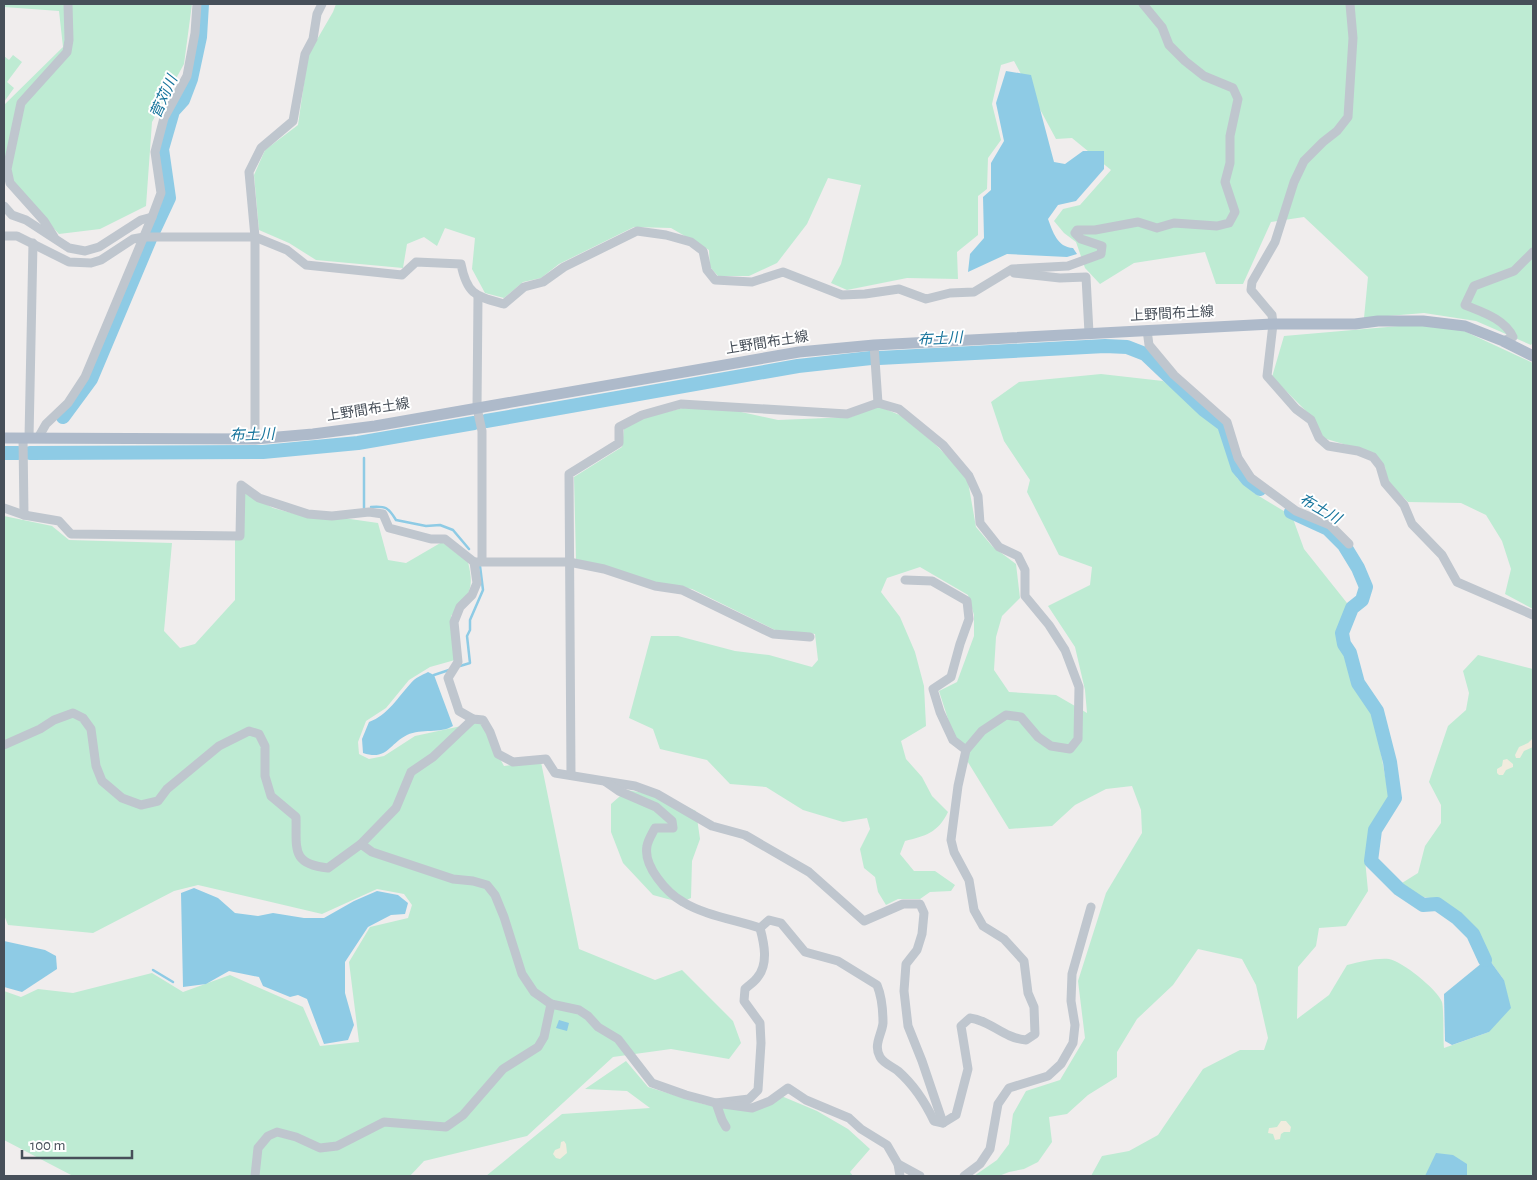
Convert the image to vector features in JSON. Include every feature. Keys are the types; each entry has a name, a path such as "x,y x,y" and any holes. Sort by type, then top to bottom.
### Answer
{"main road":[{"name":"上野間布土線","path":"4,438 255,439 313,434 375,426 799,352 874,345 1089,333 1273,324 1355,324 1378,321 1423,321 1465,326 1503,341 1533,356"}],"street":[{"path":"54,238 44,221 10,183 7,169 21,104 66,52 69,40 68,4"},
{"path":"30,438 68,403 86,377 152,217 160,193 155,152 164,118 187,76 195,33 197,4"},
{"path":"255,439 255,237 249,172 261,148 293,122 305,54 313,39 317,14 322,4"},
{"path":"4,236 17,236 69,262 91,263 101,260 133,239 144,237 255,237 287,250 306,265 402,275 416,262 461,264 464,282 478,296 504,304 524,287 543,282 564,267 637,231 666,235 691,242 704,251 707,270 715,280 752,282 783,272 842,295 899,289 926,299 950,293 974,292 1012,269 1068,266 1101,254 1102,246 1081,239 1075,234 1077,230 1095,230 1138,222 1157,228 1174,223 1217,226 1229,224 1235,212 1225,182 1230,163 1230,136 1238,99 1233,88 1204,76 1169,45 1162,27 1143,4"},
{"path":"1350,4 1353,38 1348,117 1338,131 1323,142 1304,161 1294,182 1275,242 1252,282 1252,290 1272,315 1273,324 1267,376 1296,409 1311,420 1319,438 1328,446 1373,457 1380,466 1384,482 1404,505 1412,524 1442,556 1457,582 1533,615"},
{"path":"4,206 12,215 26,220 69,248 85,251 99,247 141,220 152,217"},
{"path":"24,516 30,438 33,243"},
{"path":"1503,341 1513,336 1509,327 1465,305 1474,286 1514,271 1533,252"},
{"path":"1002,276 1014,273 1060,278 1086,277 1089,333"},
{"path":"478,296 476,408 482,431 477,583 472,596 460,607 454,622 458,662 448,678 459,711 473,719 483,720 490,732 498,754 513,762 546,759 555,773 634,786 657,794 712,826 745,835 809,872 864,921 903,904 920,904 924,913 922,934 918,950 906,964 904,991 908,1026 943,1123"},
{"path":"1147,330 1149,345 1174,375 1227,422 1238,458 1251,478 1296,511 1330,525 1349,544"},
{"path":"874,345 878,402"},
{"path":"571,775 569,474 619,443 619,427 642,415 682,404 847,414 878,402 899,409 924,428 943,446 969,476 978,496 980,523 998,547 1018,556 1025,570 1025,596 1049,625 1065,650 1079,687 1078,739 1070,749 1051,746 1038,737 1021,717 1006,715 982,731 966,750 958,786 951,840 954,852 968,880 974,910 983,926 1004,939 1024,961 1028,993 1034,1007 1035,1034 1026,1040 1017,1039 999,1031 980,1019 970,1018 965,1022 961,1026 968,1070 956,1115 943,1123 934,1121 925,1101 915,1089 898,1071 880,1057 877,1045 883,1025 881,996 877,985 838,961 805,952 781,922 769,920 760,928"},
{"path":"4,508 24,516 59,521 71,534 240,536 241,486 259,498 308,514 332,516 369,512 383,514 389,528 432,539 445,538 478,562 569,562 604,569 655,586 682,590 773,634 810,637"},
{"path":"905,580 932,581 967,601 969,619 951,677 933,689 940,712 953,740 966,750"},
{"path":"4,745 40,729 54,720 73,713 83,718 91,729 96,766 102,781 122,798 141,805 158,801 167,789 219,746 249,731 259,734 265,746 265,776 271,796 296,817 297,852 303,861 313,866 328,868 361,844 396,808 411,772 433,757 473,719"},
{"path":"604,780 619,791 656,807 672,821 673,828 655,828 647,846 647,859 652,871 664,886 682,902 760,928"},
{"path":"361,844 372,852 453,879 473,880 487,885 495,895 504,917 522,974 534,992 550,1004 579,1010 588,1016 598,1027 618,1039 652,1083 716,1103 752,1108 770,1102 788,1088 806,1100 849,1118 861,1129 887,1145 898,1164 900,1176"},
{"path":"964,1176 980,1164 990,1149 998,1104 1008,1088 1048,1076 1061,1064 1073,1042 1075,1025 1071,1001 1072,974 1091,907"},
{"path":"716,1103 749,1099 758,1090 761,1043 760,1022 744,1001 745,989 758,978 764,964 765,946 760,928"},
{"path":"255,1176 258,1148 268,1136 277,1132 296,1137 320,1148 337,1146 384,1122 446,1127 463,1115 503,1070 538,1047 544,1037 550,1004"},
{"path":"716,1103 726,1127"},
{"path":"898,1164 920,1176"}],"green space":[{"path":"4,4 192,4 184,64 152,122 146,206 100,229 59,234 4,175 4,105 63,47 59,11 4,7"},
{"path":"336,4 1533,4 1533,342 1531,345 1476,321 1424,313 1364,318 1368,277 1304,217 1271,222 1243,284 1216,284 1205,252 1134,263 1100,284 1085,268 1076,242 1064,233 1054,221 1063,209 1080,205 1111,170 1072,138 1056,139 1014,61 1001,65 992,104 1001,140 988,158 987,189 978,196 978,235 957,252 958,279 907,278 847,290 831,283 841,264 861,185 828,178 807,224 777,263 749,276 718,276 710,267 709,250 671,228 634,227 559,264 541,278 523,282 504,298 485,293 472,269 475,238 445,228 437,246 424,237 407,244 403,268 316,260 289,243 259,230 254,175 265,150 298,125 308,55"},
{"path":"13,55 22,62 7,82 14,88 4,102 4,56 9,60"},
{"path":"1422,324 1464,331 1533,363 1533,609 1505,594 1511,569 1502,541 1486,515 1461,503 1408,502 1388,482 1385,467 1374,453 1323,438 1312,417 1272,377 1284,336"},
{"path":"1101,374 1163,381 1219,426 1237,478 1254,493 1292,516 1304,549 1347,603 1339,632 1353,682 1374,716 1389,797 1371,827 1365,859 1368,891 1346,926 1319,928 1316,946 1298,967 1297,1019 1329,995 1347,965 1389,959 1410,970 1439,997 1443,1006 1444,1048 1489,1032 1504,980 1488,958 1472,924 1440,899 1421,897 1402,883 1418,873 1425,846 1441,823 1441,805 1429,782 1448,726 1466,710 1469,693 1463,671 1478,655 1533,669 1533,1176 1091,1176 1102,1156 1129,1151 1158,1135 1203,1069 1240,1050 1264,1050 1268,1038 1256,985 1242,959 1198,949 1173,985 1137,1019 1117,1052 1117,1077 1088,1095 1067,1114 1049,1117 1052,1142 1038,1162 1024,1169 999,1176 974,1176 997,1160 1009,1144 1013,1114 1026,1091 1060,1080 1085,1038 1078,981 1106,893 1142,833 1141,810 1132,786 1106,789 1075,805 1052,826 1009,829 955,741 939,691 957,682 974,636 974,615 968,595 920,567 887,578 881,592 900,617 915,652 924,686 926,726 901,741 906,759 922,777 932,796 948,812 940,825 935,829 905,841 900,854 914,871 935,871 955,885 951,891 930,892 920,899 898,899 886,905 878,892 875,877 864,868 860,849 870,829 867,818 843,822 803,810 766,787 730,784 707,760 660,749 653,729 629,718 651,636 678,636 735,651 769,655 812,667 818,660 815,634 775,630 692,589 665,585 576,559 574,477 622,447 624,428 642,418 683,408 732,410 778,420 851,417 878,406 902,416 936,445 967,476 976,527 992,546 1016,564 1020,598 1002,616 996,637 994,670 1009,692 1056,695 1087,713 1085,690 1075,647 1048,606 1090,585 1092,567 1059,555 1027,492 1030,480 1004,441 991,402 1019,382"},
{"path":"243,492 273,508 311,518 343,518 378,523 388,560 406,563 442,542 468,562 471,580 469,592 451,616 455,660 430,667 409,680 386,708 366,721 358,742 359,754 369,759 384,756 415,736 480,722 504,766 541,762 579,949 655,980 682,970 733,1021 741,1043 729,1059 671,1049 613,1057 527,1136 424,1161 410,1176 73,1176 4,1140 4,991 21,997 38,989 73,993 152,973 183,992 230,975 303,1007 320,1046 359,1042 349,962 370,927 408,918 412,905 404,894 377,889 322,914 198,885 174,891 93,933 8,925 4,915 4,516 52,526 69,540 172,543 164,631 180,648 195,644 235,600 235,539"},
{"path":"627,790 667,797 696,811 700,839 692,861 691,898 684,901 675,901 653,895 623,863 611,832 611,804"},
{"path":"626,1061 648,1087 703,1104 742,1110 779,1095 817,1111 848,1129 870,1149 850,1172 853,1176 486,1176 562,1114 650,1108 627,1091 585,1089"}],"sand":[{"path":"1533,738 1533,747 1524,751 1520,758 1516,758 1515,755 1519,747 1528,743"},
{"path":"1507,759 1513,764 1513,767 1506,770 1503,775 1499,775 1497,769 1502,766 1503,760"},
{"path":"1281,1121 1286,1121 1291,1127 1290,1132 1284,1132 1281,1134 1280,1139 1275,1140 1273,1134 1268,1133 1269,1128 1277,1127"},
{"path":"564,1141 567,1153 560,1159 556,1158 553,1154 555,1150 560,1148 561,1142"}],"water":[{"path":"1006,71 1031,75 1054,162 1065,164 1083,151 1104,151 1104,169 1076,201 1058,205 1048,219 1059,242 1073,248 1077,254 1067,257 1007,254 968,272 970,254 984,238 983,197 991,190 991,163 1004,141 996,103"},
{"path":"428,672 434,675 453,726 442,730 407,735 383,753 377,755 363,753 362,739 369,722 382,715 414,680"},
{"path":"194,888 218,898 235,913 258,916 273,913 304,918 324,918 354,901 377,891 398,895 408,903 405,914 391,915 368,927 345,962 345,993 354,1025 348,1040 324,1044 307,999 298,995 290,997 263,986 259,977 229,971 206,984 183,987 181,893"},
{"path":"4,941 45,950 56,956 57,969 22,992 4,987"},
{"path":"1488,958 1504,980 1511,1008 1489,1032 1452,1045 1445,1041 1444,994"},
{"path":"559,1020 569,1023 567,1031 556,1028"},
{"path":"1436,1153 1453,1155 1467,1164 1467,1176 1425,1176"}],"waterway":[{"name":"菅苅川","path":"154,230 169,198 162,149 173,111 183,100 191,79 200,37 202,4"},
{"name":"菅苅川","path":"63,417 91,379 150,239"},
{"name":"布土川","path":"879,358 1105,346 1127,347 1145,354 1204,410 1224,425 1238,468 1248,480 1260,489"},
{"name":"布土川","path":"486,421 798,366 871,358"},
{"name":"布土川","path":"30,453 263,452 358,443 474,423"},
{"name":"布土川","path":"4,453 18,453"},
{"path":"364,458 364,508"},
{"path":"371,507 386,508 396,520 426,526 440,525 453,530 469,549"},
{"name":"布土川","path":"1291,512 1328,529 1344,545 1358,568 1366,587 1362,600 1352,608 1342,633 1344,644 1350,653 1358,683 1377,711 1390,762 1395,798 1375,830 1371,861 1399,889 1423,905 1437,904 1457,918 1473,934 1485,960"},
{"path":"460,666 470,663 467,636 470,630 470,620 483,590 480,566"},
{"path":"434,675 449,670"},
{"path":"153,970 173,982"}]}
